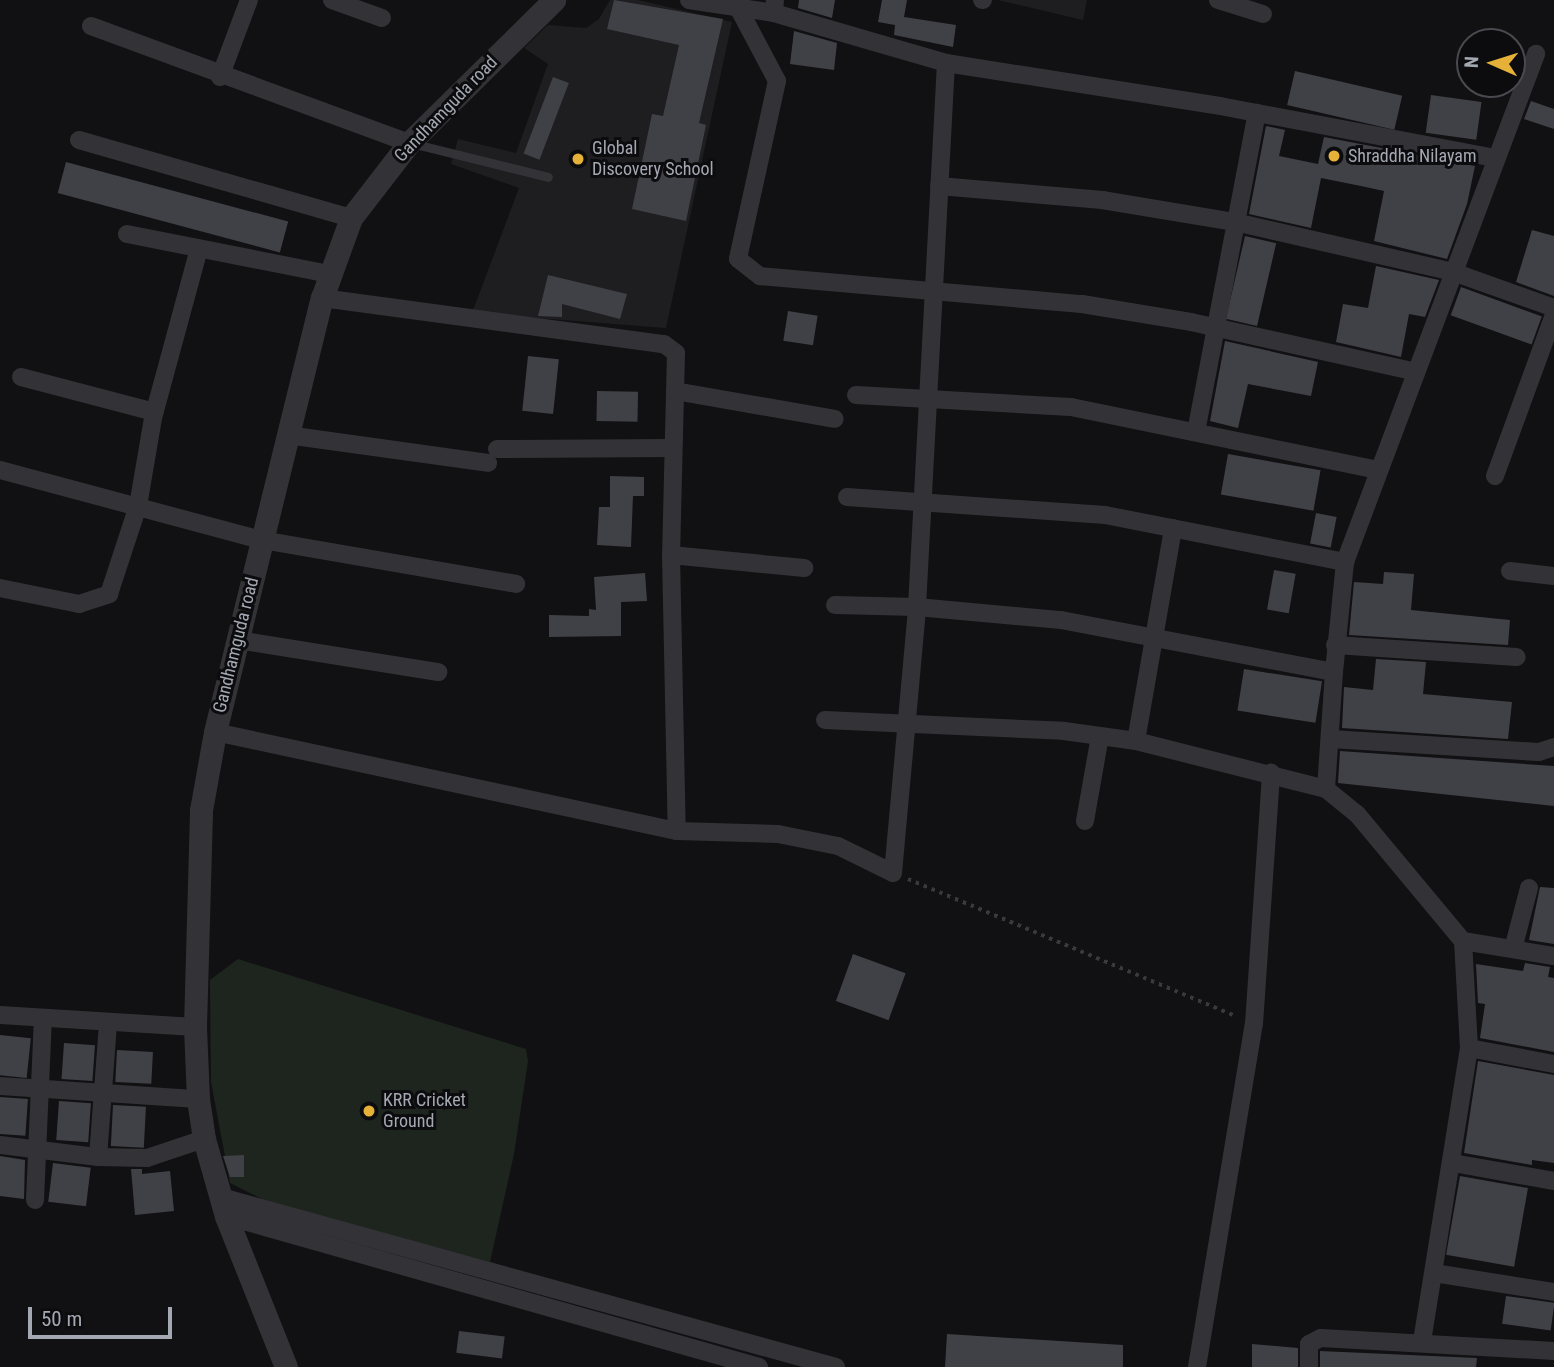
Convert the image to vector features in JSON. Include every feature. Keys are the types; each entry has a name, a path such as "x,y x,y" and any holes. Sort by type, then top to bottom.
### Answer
{"street":[{"path":"220,76 249,0"},
{"path":"332,0 382,18"},
{"name":"Gandhamguda road","path":"286,1367 223,1207 204,1139 198,1099 195,1027 201,810 215,732 322,298 351,218 409,143 554,0"},
{"path":"689,0 740,11 775,7 946,63 1257,113 1494,158"},
{"path":"1218,0 1263,14"},
{"path":"740,11 777,81 738,259 760,276 1082,304 1214,328 1416,372"},
{"path":"91,26 220,76 409,143"},
{"path":"1326,789 1335,645 1345,562 1494,158 1536,54"},
{"path":"215,732 677,831 778,834 838,846 893,873 917,607 946,63"},
{"path":"1196,432 1257,113"},
{"path":"79,140 351,218"},
{"path":"939,186 1102,200 1235,222 1452,272 1554,308"},
{"path":"127,234 329,274"},
{"path":"0,588 79,604 109,594 138,506 154,412 200,249"},
{"path":"322,298 664,344 676,353 671,555 677,831"},
{"path":"1495,477 1554,315"},
{"path":"21,377 154,412"},
{"path":"675,391 835,419"},
{"path":"856,395 1071,407 1379,470"},
{"path":"287,435 493,456 673,448"},
{"path":"0,470 262,540 516,584"},
{"path":"847,497 1105,515 1345,562"},
{"path":"1136,741 1173,528"},
{"path":"671,555 804,568"},
{"path":"1510,572 1554,576"},
{"path":"835,605 917,607 1061,620 1334,672"},
{"path":"238,640 438,672"},
{"path":"1335,645 1517,657"},
{"path":"825,720 1100,736 1136,741 1326,789 1377,835 1463,941 1469,1048 1453,1163 1422,1341"},
{"path":"1085,821 1100,736"},
{"path":"1331,739 1539,752 1554,747"},
{"path":"1197,1367 1254,1024 1271,773"},
{"path":"1513,949 1529,888"},
{"path":"1463,941 1554,956"},
{"path":"0,1015 108,1024 195,1027"},
{"path":"35,1200 43,1019"},
{"path":"98,1157 108,1024"},
{"path":"1469,1048 1554,1064"},
{"path":"0,1086 198,1099"},
{"path":"0,1145 98,1157 147,1158 204,1139"},
{"path":"1453,1163 1554,1181"},
{"path":"223,1207 603,1312 690,1346 760,1367"},
{"path":"1434,1273 1554,1292"},
{"path":"603,1312 698,1329 836,1367"},
{"path":"690,1346 698,1329"},
{"path":"1309,1367 1309,1344 1321,1338 1422,1341 1554,1352"}],"lane":[{"path":"409,143 548,177"}],"path":[{"path":"893,873 1254,1024"}],"shaded area":[{"name":"Global Discovery School","path":"610,0 638,0 732,22 666,328 472,313 519,188 451,164 458,139 516,153 548,64 524,48 548,25 586,28 599,19"},
{"path":"998,0 1087,0 1083,20"},
{"name":"KRR Cricket Ground","path":"238,959 526,1049 528,1061 514,1154 490,1262 272,1204 230,1183 211,1082 210,980"}],"building":[{"path":"614,0 723,19 699,123 706,125 686,221 632,209 652,114 663,116 679,45 607,29"},
{"path":"799,0 835,0 832,18 798,8"},
{"path":"882,0 907,0 904,17 956,25 953,47 894,35 895,25 878,22"},
{"path":"794,31 837,43 834,70 790,64"},
{"path":"1295,71 1402,96 1394,130 1287,105"},
{"path":"553,77 569,83 539,160 524,154"},
{"path":"1431,95 1482,102 1476,140 1426,133"},
{"path":"1531,101 1554,109 1554,129 1524,119"},
{"path":"1266,126 1285,130 1279,156 1318,164 1324,137 1475,166 1467,204 1447,259 1374,241 1384,191 1321,178 1311,228 1249,214"},
{"path":"66,162 288,222 280,252 58,193"},
{"path":"1532,230 1554,236 1554,296 1516,282"},
{"path":"1245,236 1276,243 1257,326 1226,319"},
{"path":"1376,266 1439,280 1425,317 1409,314 1401,357 1336,342 1343,304 1368,308"},
{"path":"548,275 627,294 620,319 562,304 562,317 538,316"},
{"path":"1461,287 1542,316 1532,345 1451,315"},
{"path":"788,311 818,316 813,345 783,341"},
{"path":"1225,341 1318,362 1311,396 1248,384 1238,428 1210,421"},
{"path":"528,356 559,359 553,414 522,411"},
{"path":"597,391 638,392 637,422 596,421"},
{"path":"1228,454 1321,470 1313,511 1221,494"},
{"path":"610,476 644,477 644,496 633,496 631,547 597,545 599,507 610,507"},
{"path":"1316,513 1337,517 1331,547 1310,543"},
{"path":"1274,570 1296,574 1289,613 1267,609"},
{"path":"1384,572 1414,574 1411,610 1510,620 1508,645 1349,635 1354,582 1383,584"},
{"path":"645,573 647,601 621,602 621,636 549,637 549,615 589,616 589,609 596,610 594,577"},
{"path":"1376,659 1426,662 1423,694 1512,702 1508,739 1342,728 1344,687 1373,690"},
{"path":"1244,669 1322,681 1315,723 1237,710"},
{"path":"1340,751 1554,766 1554,806 1338,783"},
{"path":"1540,887 1554,888 1554,944 1529,940"},
{"path":"853,954 906,973 889,1020 836,1001"},
{"path":"1525,963 1550,967 1548,977 1554,978 1554,1052 1480,1038 1485,1004 1478,1003 1476,964 1523,971"},
{"path":"0,1035 31,1038 27,1078 0,1075"},
{"path":"64,1043 95,1045 92,1081 61,1079"},
{"path":"117,1050 153,1052 151,1084 115,1082"},
{"path":"1478,1061 1554,1075 1554,1163 1532,1160 1532,1165 1464,1153"},
{"path":"0,1097 28,1099 25,1136 0,1134"},
{"path":"59,1101 91,1103 88,1142 56,1140"},
{"path":"113,1105 146,1107 144,1148 111,1146"},
{"path":"244,1155 244,1177 230,1177 223,1156"},
{"path":"0,1156 25,1160 24,1199 0,1196"},
{"path":"53,1163 91,1168 86,1206 48,1202"},
{"path":"131,1169 142,1169 142,1174 170,1171 174,1211 135,1215"},
{"path":"1460,1176 1528,1188 1514,1267 1446,1255"},
{"path":"1506,1296 1554,1303 1551,1331 1502,1324"},
{"path":"459,1331 505,1337 502,1358 456,1353"},
{"path":"947,1334 1123,1345 1123,1367 945,1367"},
{"path":"1252,1344 1298,1348 1298,1367 1252,1367"},
{"path":"1320,1351 1477,1358 1476,1367 1320,1367"}],"place":[{"name":"Shraddha Nilayam","path":"1334,156"},
{"name":"Global Discovery School","path":"578,159"},
{"name":"KRR Cricket Ground","path":"369,1111"}]}
